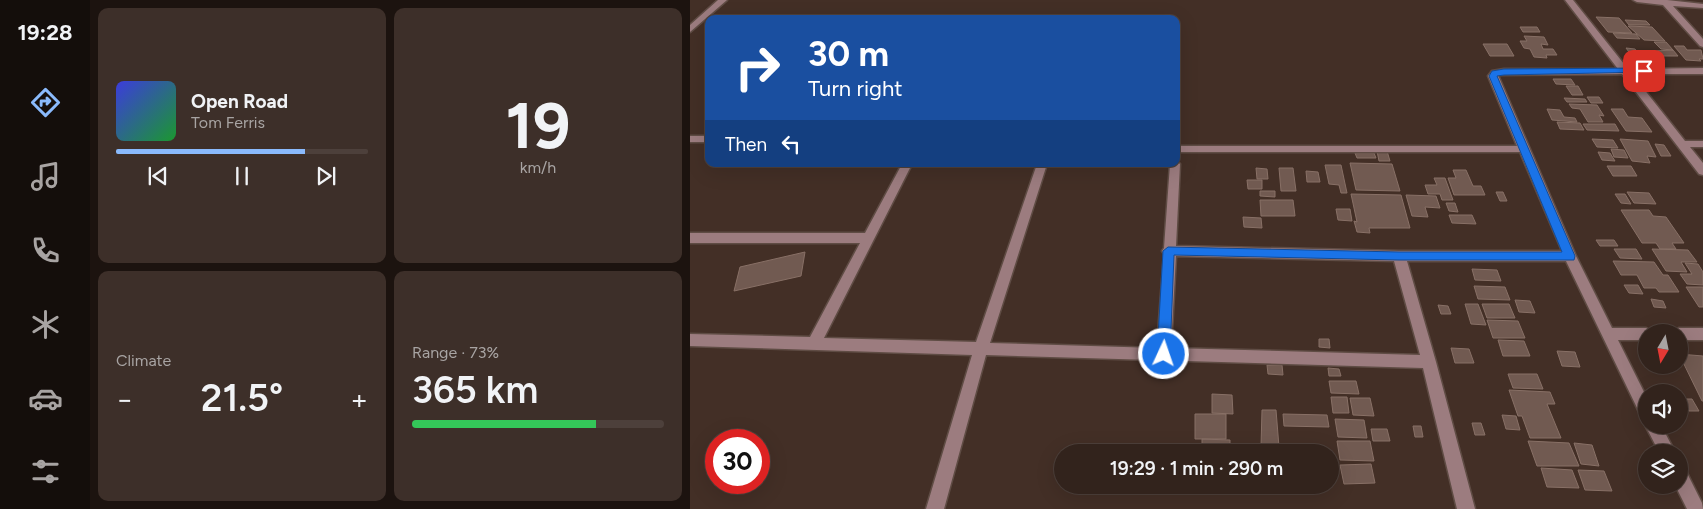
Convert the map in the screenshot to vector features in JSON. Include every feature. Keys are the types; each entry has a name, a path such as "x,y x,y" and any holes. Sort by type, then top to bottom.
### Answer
{"street":[{"path":"706,15 723,0"},
{"path":"1568,0 1703,171"},
{"path":"1637,0 1703,6"},
{"path":"1665,2 1703,44"},
{"path":"690,29 705,15"},
{"path":"690,18 702,18"},
{"path":"1638,395 1570,256 1493,76 1495,73 1624,70 1703,71"},
{"path":"690,139 705,140"},
{"path":"1683,144 1703,144"},
{"path":"1180,149 1523,149"},
{"path":"814,344 905,167"},
{"path":"935,509 981,348 1041,167"},
{"path":"1164,354 1168,251 1175,167"},
{"path":"690,238 868,238"},
{"path":"1168,251 1399,256 1570,256"},
{"path":"1399,256 1429,362 1466,509"},
{"path":"1608,334 1638,334"},
{"path":"1688,334 1703,334"},
{"path":"690,340 1429,362"},
{"path":"1688,493 1696,509"}],"building":[{"path":"1596,17 1619,18 1632,33 1608,32"},
{"path":"1625,20 1646,21 1650,25 1629,25"},
{"path":"1628,26 1652,27 1665,41 1644,40"},
{"path":"1520,27 1537,27 1540,32 1523,32"},
{"path":"1613,33 1636,34 1640,39 1617,38"},
{"path":"1524,36 1544,37 1548,45 1541,44 1543,49 1553,49 1557,55 1546,55 1547,58 1534,57 1530,49 1524,48 1520,41 1527,41"},
{"path":"1654,42 1666,42 1673,50 1661,49"},
{"path":"1483,44 1507,44 1514,56 1490,56"},
{"path":"1674,46 1684,46 1687,50 1701,50 1703,59 1699,59 1701,61 1686,60"},
{"path":"1626,48 1635,49 1643,59 1634,59"},
{"path":"1673,50 1678,56 1660,56 1655,51"},
{"path":"1637,72 1653,72 1661,81 1645,81"},
{"path":"1553,79 1571,79 1575,85 1556,84"},
{"path":"1566,86 1578,86 1583,95 1572,95"},
{"path":"1587,97 1599,97 1603,103 1591,103"},
{"path":"1564,98 1585,99 1587,102 1567,102"},
{"path":"1569,104 1597,105 1604,116 1599,115 1603,122 1588,122 1580,109 1572,108"},
{"path":"1547,109 1560,110 1564,117 1575,118 1577,122 1552,120"},
{"path":"1611,109 1623,109 1628,117 1642,118 1652,132 1626,131"},
{"path":"1557,122 1580,123 1584,130 1560,129"},
{"path":"1583,124 1615,124 1619,131 1587,130"},
{"path":"1592,139 1613,140 1618,148 1597,147"},
{"path":"1620,139 1648,141 1656,157 1647,156 1650,163 1632,161"},
{"path":"1655,144 1664,145 1671,156 1661,156"},
{"path":"1611,149 1624,150 1628,158 1614,157"},
{"path":"1377,151 1387,151 1390,161 1379,161"},
{"path":"1598,152 1610,153 1615,161 1602,160"},
{"path":"1355,153 1374,153 1376,158 1357,158"},
{"path":"1350,163 1392,164 1400,191 1356,190"},
{"path":"1325,165 1341,165 1347,193 1341,193 1339,185 1329,184"},
{"path":"1607,166 1631,166 1637,176 1613,176"},
{"path":"1256,168 1267,169 1268,179 1257,179"},
{"path":"1279,168 1293,168 1296,191 1281,191"},
{"path":"1453,170 1466,170 1473,186 1481,186 1485,195 1454,195 1448,178 1456,178"},
{"path":"1306,171 1318,172 1320,182 1307,182"},
{"path":"1434,178 1445,178 1453,200 1442,200 1440,194 1428,194 1425,185 1437,185"},
{"path":"1247,180 1262,180 1262,189 1248,189"},
{"path":"1260,191 1275,191 1275,197 1260,196"},
{"path":"1496,192 1503,192 1507,201 1500,201"},
{"path":"1627,192 1649,193 1656,204 1634,203"},
{"path":"1351,194 1401,195 1410,228 1369,228 1370,233 1357,232 1354,221 1357,222"},
{"path":"1615,194 1625,194 1631,204 1621,203"},
{"path":"1406,195 1436,196 1440,208 1425,207 1428,217 1412,216"},
{"path":"1260,200 1293,200 1295,216 1261,216"},
{"path":"1446,203 1455,203 1458,212 1449,211"},
{"path":"1336,209 1350,209 1352,221 1338,220"},
{"path":"1621,210 1649,210 1653,216 1666,217 1684,243 1672,243 1676,249 1660,249 1656,243 1642,243"},
{"path":"1449,215 1472,215 1476,224 1452,223"},
{"path":"1243,217 1261,218 1262,228 1244,227"},
{"path":"1596,240 1614,240 1618,246 1600,246"},
{"path":"1614,249 1636,249 1642,259 1620,258"},
{"path":"1652,249 1688,250 1697,262 1681,262 1687,272 1666,271"},
{"path":"805,252 801,276 734,291 740,267"},
{"path":"1613,261 1654,262 1663,275 1668,275 1679,292 1659,292 1656,288 1644,288 1637,275 1621,275"},
{"path":"1685,263 1698,264 1703,272 1703,285 1687,284 1680,274 1692,274"},
{"path":"1472,269 1497,270 1501,281 1475,280"},
{"path":"1624,285 1638,285 1643,294 1629,293"},
{"path":"1474,286 1505,287 1510,300 1478,299"},
{"path":"1686,287 1703,287 1703,307 1699,307"},
{"path":"1651,299 1663,301 1666,308 1654,307"},
{"path":"1515,300 1530,301 1535,313 1519,312"},
{"path":"1465,304 1478,304 1486,325 1471,324"},
{"path":"1482,304 1509,304 1515,318 1487,318"},
{"path":"1438,305 1448,306 1451,314 1441,314"},
{"path":"1487,320 1518,321 1525,338 1493,338"},
{"path":"1319,339 1329,339 1330,348 1319,347"},
{"path":"1498,340 1524,341 1530,356 1503,356"},
{"path":"1451,348 1469,349 1474,363 1455,363"},
{"path":"1557,351 1575,352 1580,367 1562,366"},
{"path":"1688,355 1703,356 1702,401 1688,372"},
{"path":"1267,365 1282,365 1283,375 1268,374"},
{"path":"1328,368 1339,369 1341,376 1329,376"},
{"path":"1508,374 1537,374 1543,389 1513,388"},
{"path":"1329,381 1356,381 1359,394 1331,393"},
{"path":"1509,390 1550,392 1555,404 1547,404 1561,438 1530,438 1522,416 1518,416"},
{"path":"1212,394 1232,395 1233,414 1212,413"},
{"path":"1331,397 1347,397 1349,413 1333,413"},
{"path":"1350,398 1370,398 1374,416 1353,415"},
{"path":"1688,399 1692,399 1699,411 1689,411"},
{"path":"1262,410 1276,410 1279,444 1261,444"},
{"path":"1195,414 1226,414 1226,439 1195,439"},
{"path":"1283,414 1327,415 1329,427 1284,426"},
{"path":"1502,415 1516,416 1520,430 1506,429"},
{"path":"1335,419 1364,420 1367,438 1338,437"},
{"path":"1472,423 1481,423 1485,435 1475,435"},
{"path":"1413,426 1421,426 1423,437 1415,437"},
{"path":"1371,429 1387,429 1390,441 1373,441"},
{"path":"1202,439 1230,440 1230,444 1202,444"},
{"path":"1337,441 1370,441 1374,461 1340,460 1339,444"},
{"path":"1528,441 1569,443 1579,466 1537,466"},
{"path":"1574,443 1592,445 1599,466 1581,464"},
{"path":"1371,464 1375,483 1344,484 1340,465"},
{"path":"1541,468 1572,470 1579,488 1547,487"},
{"path":"1578,470 1604,471 1612,491 1585,490"}],"route":[{"path":"1164,354 1168,251 1399,256 1570,256 1493,76 1495,73 1504,72 1644,71"}]}
